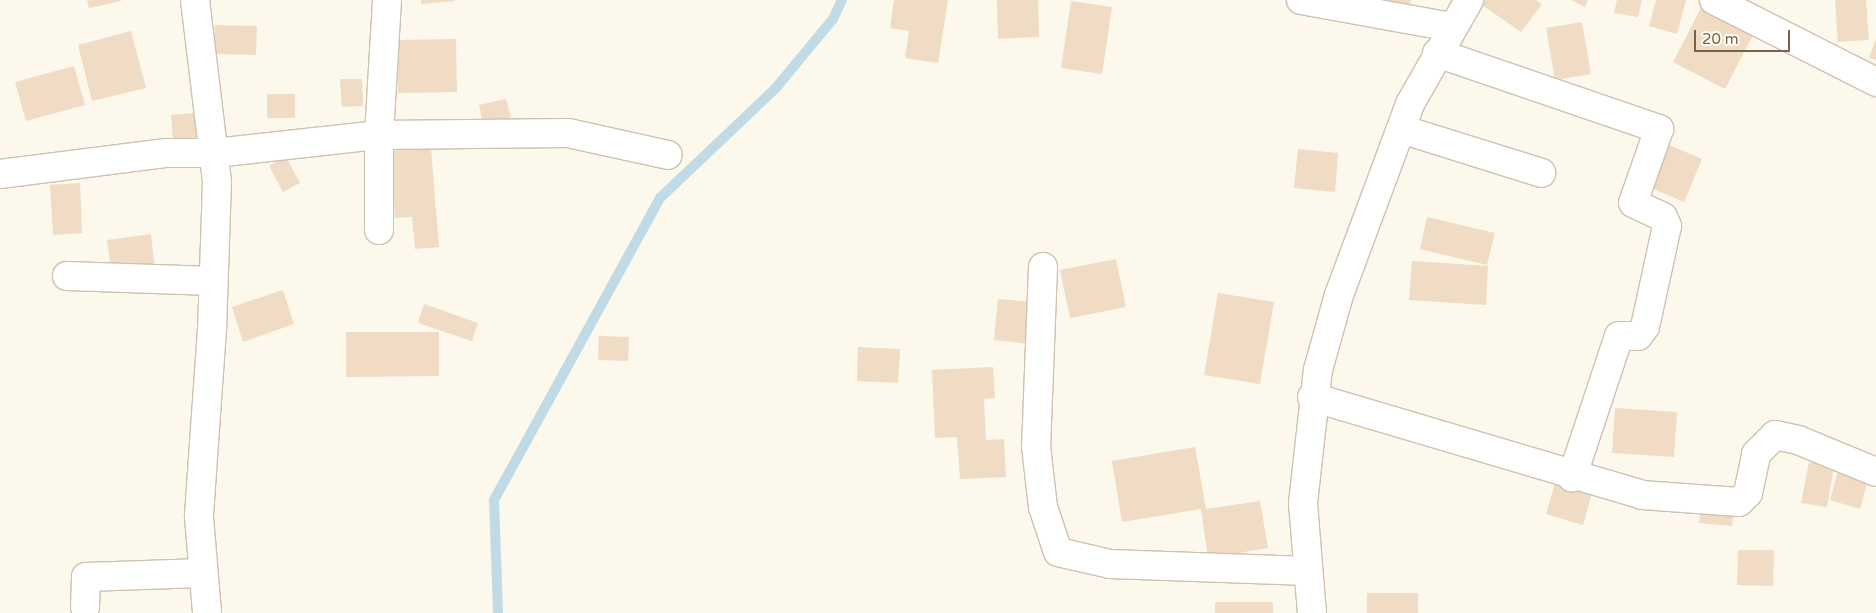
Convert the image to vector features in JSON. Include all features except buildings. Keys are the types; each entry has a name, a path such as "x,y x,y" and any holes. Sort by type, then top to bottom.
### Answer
{"street":[{"path":"194,0 216,153 213,281 199,517 207,613"},
{"path":"379,230 380,135 387,0"},
{"path":"1301,0 1451,27"},
{"path":"1312,613 1303,503 1312,397 1339,295 1401,129 1451,27 1469,0"},
{"path":"1714,0 1876,82"},
{"path":"1438,53 1659,129 1633,203 1663,217 1667,226 1645,327 1638,336 1619,336 1572,476"},
{"path":"1401,129 1541,173"},
{"path":"0,174 168,153 216,153 380,135 568,133 668,155"},
{"path":"1043,267 1036,446 1043,507 1058,552 1110,564 1308,570"},
{"path":"67,276 213,281"},
{"path":"1312,397 1572,476 1642,495 1739,502 1748,493 1756,454 1775,435 1798,440 1876,472"},
{"path":"85,607 86,577 203,573"}],"waterway":[{"path":"498,613 494,500 660,198 775,89 833,19 842,0"}]}
